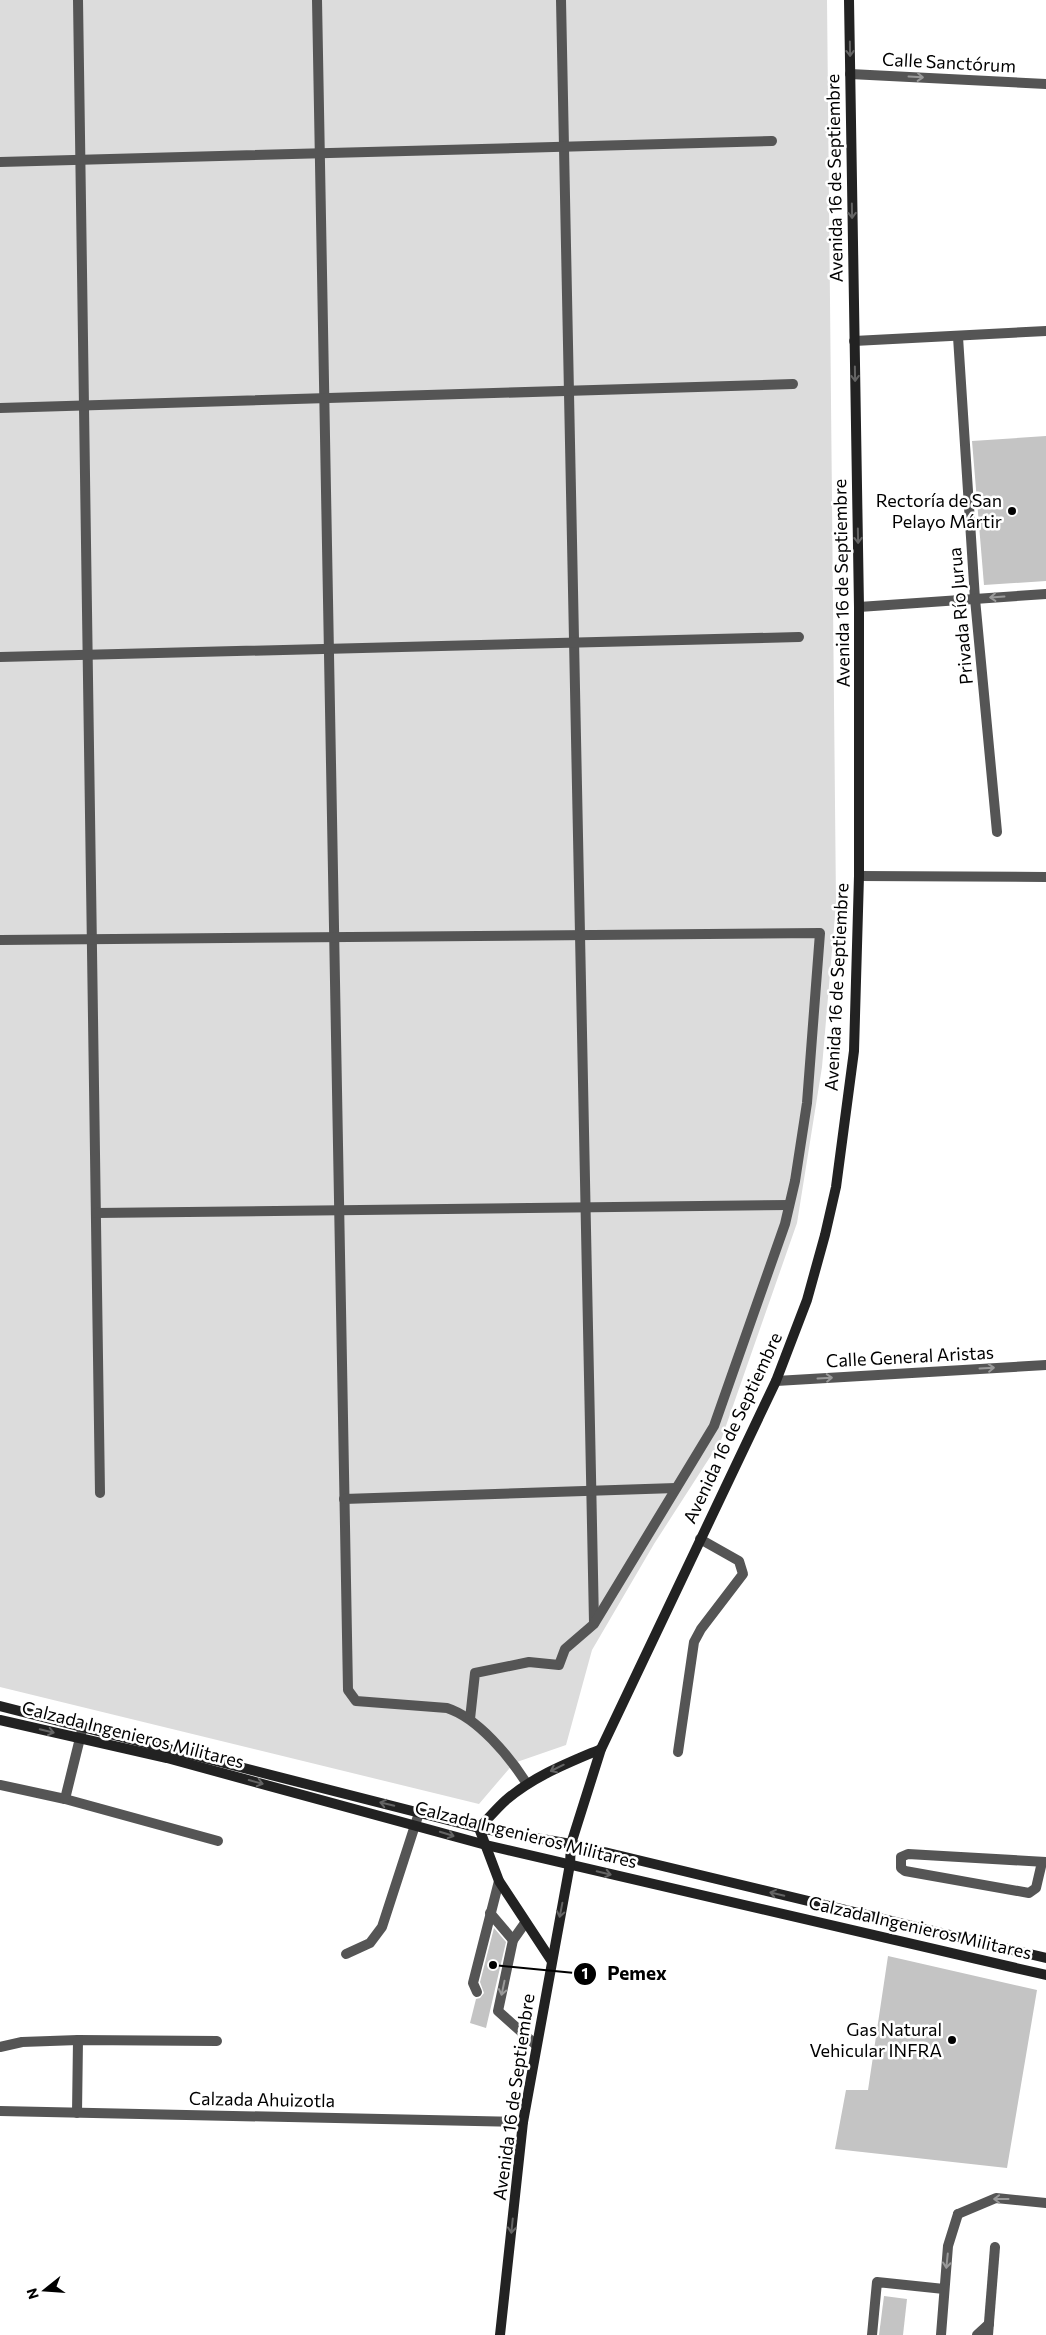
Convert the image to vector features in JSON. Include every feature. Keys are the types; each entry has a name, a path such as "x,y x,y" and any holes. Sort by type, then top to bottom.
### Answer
{"main road":[{"name":"Avenida 16 de Septiembre","path":"500,2335 523,2122 570,1864 571,1844 601,1749 776,1381 807,1300 826,1235 836,1187 854,1051 859,876 859,607 849,0"},
{"name":"Calzada Ingenieros Militares","path":"0,1706 479,1828 571,1844 1046,1958"},
{"name":"Calzada Ingenieros Militares","path":"0,1720 80,1740 167,1758 415,1824 486,1846 1046,1975"},
{"path":"551,1960 499,1881 479,1828 505,1801 527,1784 556,1768 601,1749"}],"street":[{"path":"78,0 100,1493"},
{"path":"317,0 348,1690 350,1696 356,1701 447,1708 459,1712 470,1719 514,1763 527,1784"},
{"path":"561,0 594,1624"},
{"name":"Calle Sanctórum","path":"850,74 1046,84"},
{"path":"0,162 772,141"},
{"path":"854,341 1046,331"},
{"name":"Privada Río Jurua","path":"958,337 975,599 997,832"},
{"path":"0,408 794,384"},
{"path":"859,607 1046,594"},
{"path":"0,657 799,637"},
{"path":"859,876 1046,877"},
{"path":"0,940 820,933 807,1103 795,1181 786,1224 714,1426 594,1624 565,1649 559,1665 529,1662 475,1672 470,1719"},
{"path":"96,1213 789,1205"},
{"name":"Calle General Aristas","path":"776,1381 1046,1365"},
{"path":"344,1499 676,1488"},
{"path":"678,1752 694,1642 701,1629 743,1574 739,1561 700,1539"},
{"path":"65,1799 83,1726"},
{"path":"0,1785 65,1799 218,1841"},
{"path":"346,1954 370,1944 382,1927 419,1813"},
{"path":"908,1854 1044,1862 1036,1888 1033,1892 1028,1893 905,1871 902,1868 901,1857 908,1854"},
{"path":"477,1992 473,1983 499,1881"},
{"path":"490,1913 513,1940"},
{"path":"525,1923 513,1940 495,2008 536,2045"},
{"path":"77,2113 78,2040"},
{"path":"0,2047 22,2042 78,2040 217,2041"},
{"name":"Calzada Ahuizotla","path":"0,2111 523,2122"},
{"path":"941,2335 948,2246 958,2214 996,2198 1046,2203"},
{"path":"988,2335 995,2247"},
{"path":"872,2335 877,2282 944,2289"},
{"path":"977,2335 989,2324"}],"shaded area":[{"path":"0,0 827,0 836,904 822,1067 797,1223 721,1440 654,1544 592,1650 566,1745 514,1763 479,1804 0,1687"}],"building":[{"name":"Rectoría de San Pelayo Mártir","path":"1046,436 1046,581 984,585 972,441"},
{"path":"494,1928 506,1942 486,2028 470,2023 476,1999 480,1998 484,1993 480,1982"},
{"name":"Gas Natural Vehicular INFRA","path":"888,1956 1037,1990 1007,2168 835,2149 846,2090 868,2090"},
{"path":"884,2296 907,2299 903,2335 879,2335"}],"place":[{"name":"Rectoría de San Pelayo Mártir","path":"1012,511"},
{"name":"Pemex","path":"493,1965"},
{"name":"Gas Natural Vehicular INFRA","path":"952,2040"}]}
